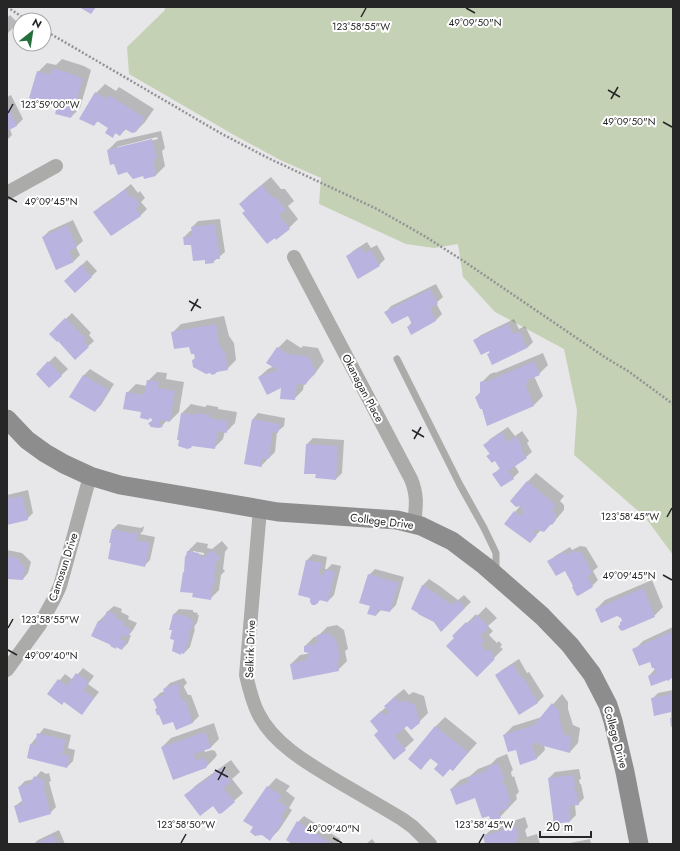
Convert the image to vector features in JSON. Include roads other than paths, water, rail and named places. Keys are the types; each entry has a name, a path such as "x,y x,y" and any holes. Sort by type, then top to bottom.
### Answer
{"street":[{"path":"7,192 56,166"},
{"name":"Okanagan Place","path":"294,257 416,490 417,499 414,524"},
{"name":"College Drive","path":"7,419 22,435 45,453 90,476 120,485 260,509 379,519 414,524 452,541 496,575 542,616 570,645 592,674 601,690 613,721 639,844"},
{"name":"Camosun Drive","path":"8,666 39,626 60,586 90,476"},
{"name":"Selkirk Drive","path":"260,509 246,675 250,693 259,714 269,729 283,744 300,757 402,819 413,827 430,844"}],"lane":[{"path":"397,359 496,553 496,575"}]}
